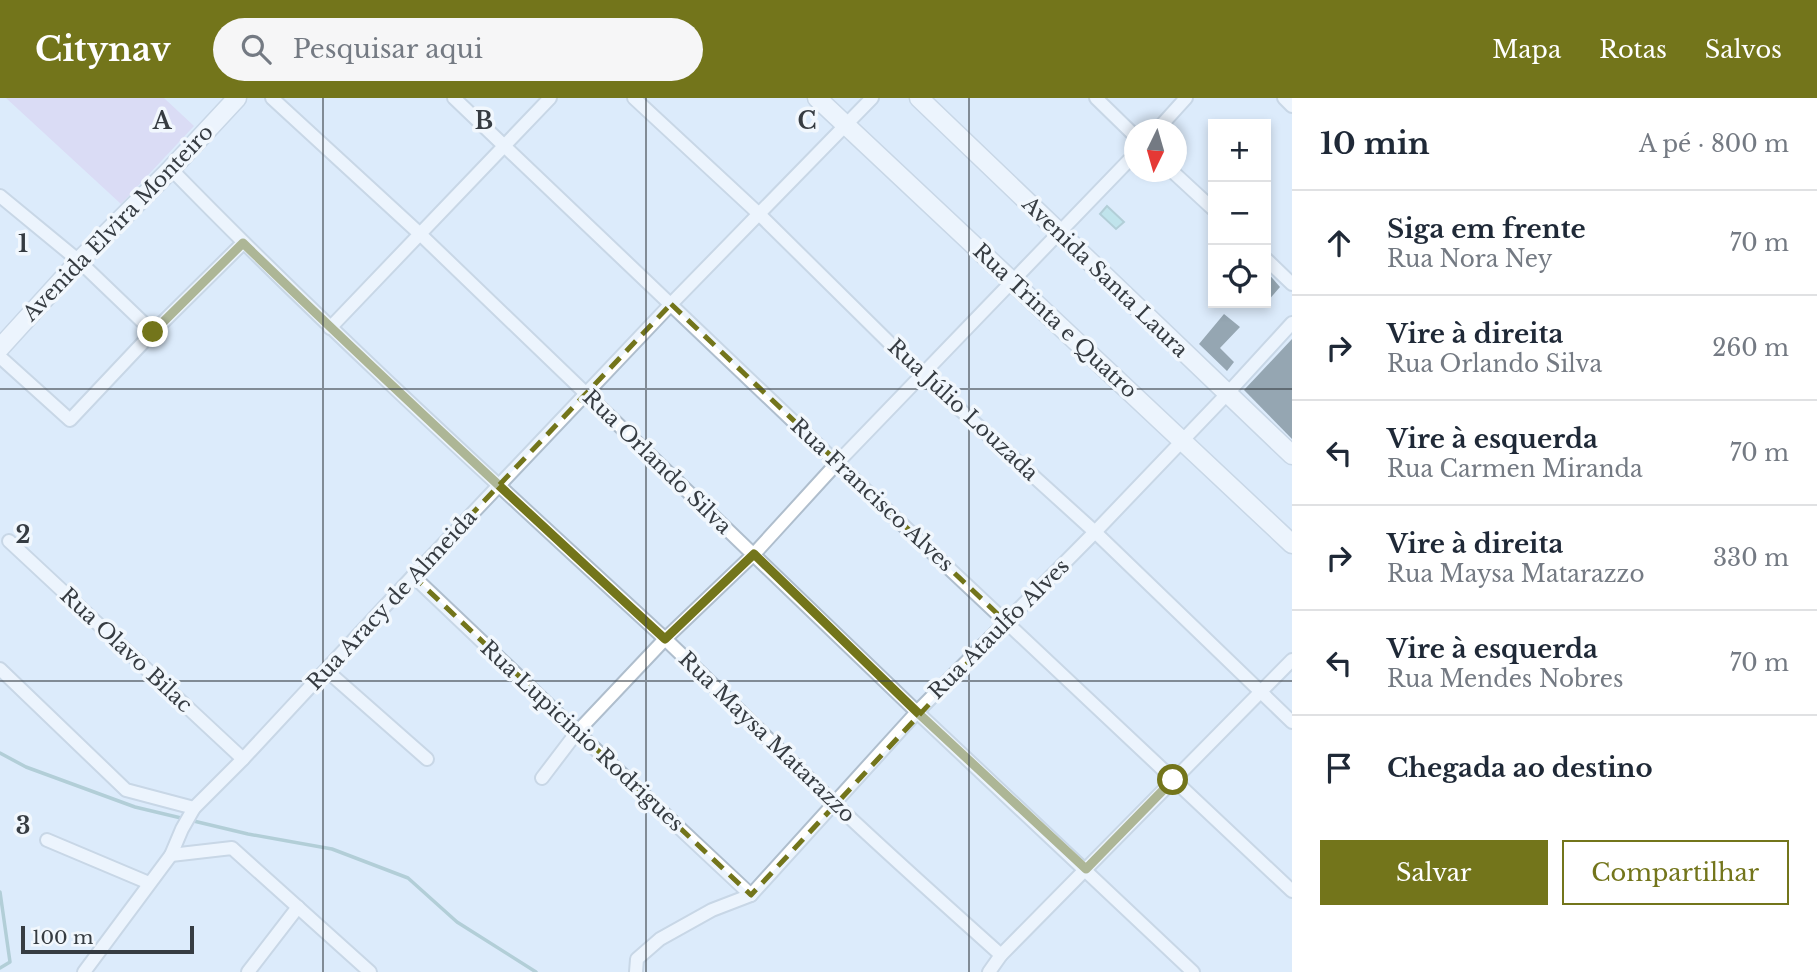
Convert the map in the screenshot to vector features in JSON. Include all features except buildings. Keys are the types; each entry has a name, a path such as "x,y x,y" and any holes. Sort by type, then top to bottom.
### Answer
{"street":[{"name":"Avenida Elvira Monteiro","path":"0,348 79,261 237,98"},
{"name":"Rua Orlando Silva","path":"272,98 420,234 917,712 1193,972"},
{"name":"Rua Francisco Alves","path":"454,98 1292,891"},
{"path":"330,328 550,98"},
{"name":"Rua Júlio Louzada","path":"634,98 759,214 922,375 1095,532 1292,722"},
{"name":"Rua Trinta e Quatro","path":"817,98 1292,544"},
{"name":"Rua Aracy de Almeida","path":"84,972 171,855 191,812 671,304 873,98"},
{"name":"Avenida Santa Laura","path":"919,98 1292,455"},
{"path":"1096,98 1124,125"},
{"path":"1167,119 1186,98"},
{"path":"1283,98 1292,106"},
{"path":"542,778 577,732 665,639 754,554 837,463 1124,167"},
{"name":"Rua Maysa Matarazzo","path":"171,169 330,328 1001,956"},
{"path":"1184,182 1208,204"},
{"path":"0,196 79,261 153,332"},
{"path":"0,357 70,420 153,332 243,243"},
{"path":"1271,264 1292,284"},
{"name":"Rua Ataulfo Alves","path":"636,972 637,959 660,939 712,909 751,895 917,712 1095,532 1292,323"},
{"name":"Rua Olavo Bilac","path":"9,541 243,759"},
{"name":"Rua Lupicinio Rodrigues","path":"413,576 751,895"},
{"path":"989,972 1001,956 1292,660"},
{"path":"0,669 126,790 191,812"},
{"path":"326,670 427,759"},
{"path":"47,840 149,883"},
{"path":"171,855 232,848 370,972"},
{"path":"248,972 298,908"}],"highlighted area":[{"path":"671,304 1006,622 751,895 413,576"}],"shaded area":[{"path":"6,98 164,98 194,126 121,204"},
{"path":"1107,206 1124,222 1116,229 1100,214"}],"waterway":[{"path":"0,753 26,767 135,807 248,834 332,849 408,878 457,922 536,972"},
{"path":"0,892 10,962 0,968"}],"route":[{"path":"153,332 243,243 499,487 665,639 754,554 917,712 1086,869 1173,780"}]}
